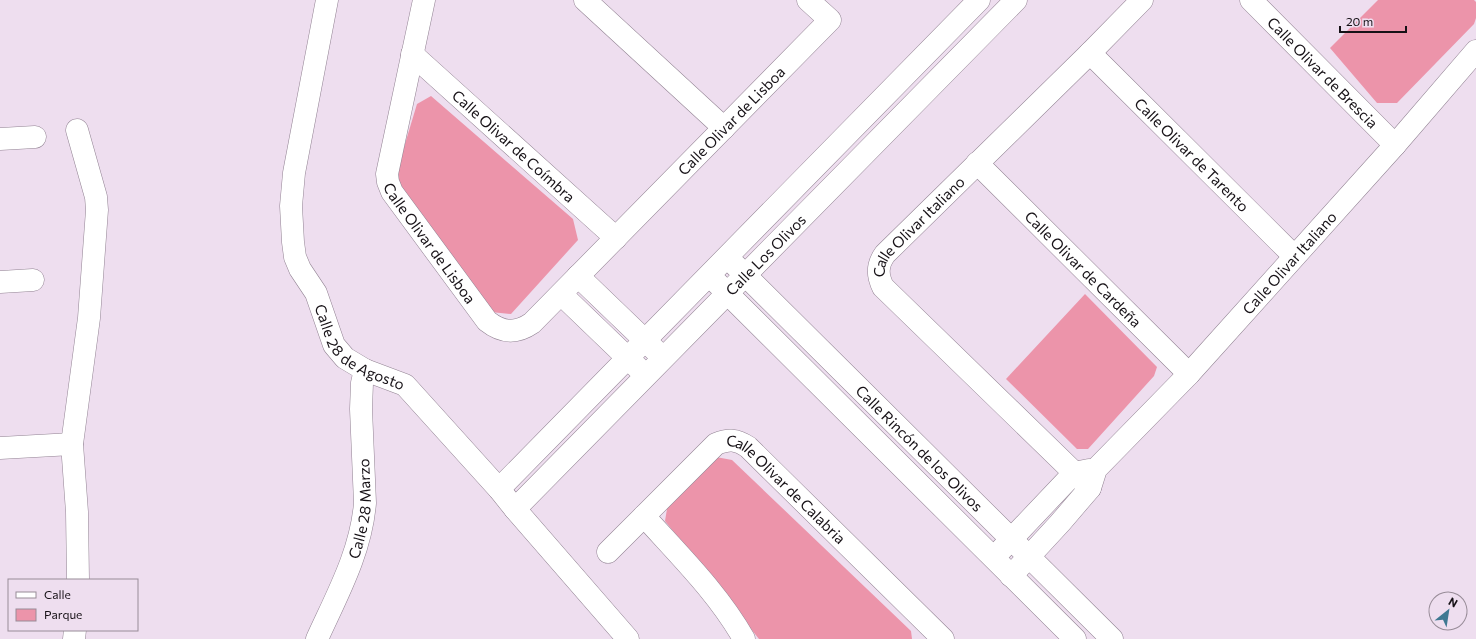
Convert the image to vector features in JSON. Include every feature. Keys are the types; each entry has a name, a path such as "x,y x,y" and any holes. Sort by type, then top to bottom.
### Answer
{"street":[{"name":"Calle 28 de Agosto","path":"327,0 294,173 291,206 295,257 300,269 316,293 334,345 345,358 365,370 405,385 499,489 628,639"},
{"name":"Calle Olivar de Lisboa","path":"424,0 387,174 388,182 392,192 487,321 498,329 514,331 532,324 830,20 808,0"},
{"path":"585,0 724,128"},
{"name":"Calle Los Olivos","path":"499,489 979,0"},
{"name":"Calle Los Olivos","path":"515,509 1016,0"},
{"name":"Calle Olivar Italiano","path":"1074,473 883,287 878,271 879,265 885,254 1142,0"},
{"name":"Calle Olivar de Brescia","path":"1251,0 1395,145"},
{"name":"Calle Olivar Italiano","path":"1011,576 1060,523 1093,479 1395,145 1476,51"},
{"name":"Calle Olivar de Tarento","path":"1090,53 1294,256"},
{"name":"Calle Olivar de Coímbra","path":"412,54 616,238"},
{"path":"77,130 96,197 97,210 89,318 72,444 77,512 78,579"},
{"path":"0,139 35,137"},
{"name":"Calle Olivar de Cardeña","path":"977,163 1189,374"},
{"name":"Calle Rincón de los Olivos","path":"727,257 1112,639"},
{"name":"Calle Rincón de los Olivos","path":"709,275 1075,639"},
{"path":"578,276 664,358"},
{"path":"0,282 33,280"},
{"path":"561,294 646,376"},
{"name":"Calle 28 Marzo","path":"318,639 353,558 364,516 365,503 361,409 362,382 365,370"},
{"name":"Calle Olivar de Calabria","path":"608,552 716,444 725,440 741,443 754,453 943,639"},
{"path":"0,448 72,444"},
{"path":"993,558 1012,540 1074,473 1093,479"},
{"path":"644,516 717,598 744,639"}],"green space":[{"path":"1378,0 1474,0 1476,2 1476,18 1474,24 1397,103 1377,103 1330,48"},
{"path":"431,96 573,219 578,240 511,314 491,312 399,185 398,167 417,104"},
{"path":"1085,294 1157,367 1154,376 1088,449 1077,449 1006,379"},
{"path":"716,457 732,460 911,631 912,639 759,639 665,521 668,503"}]}
